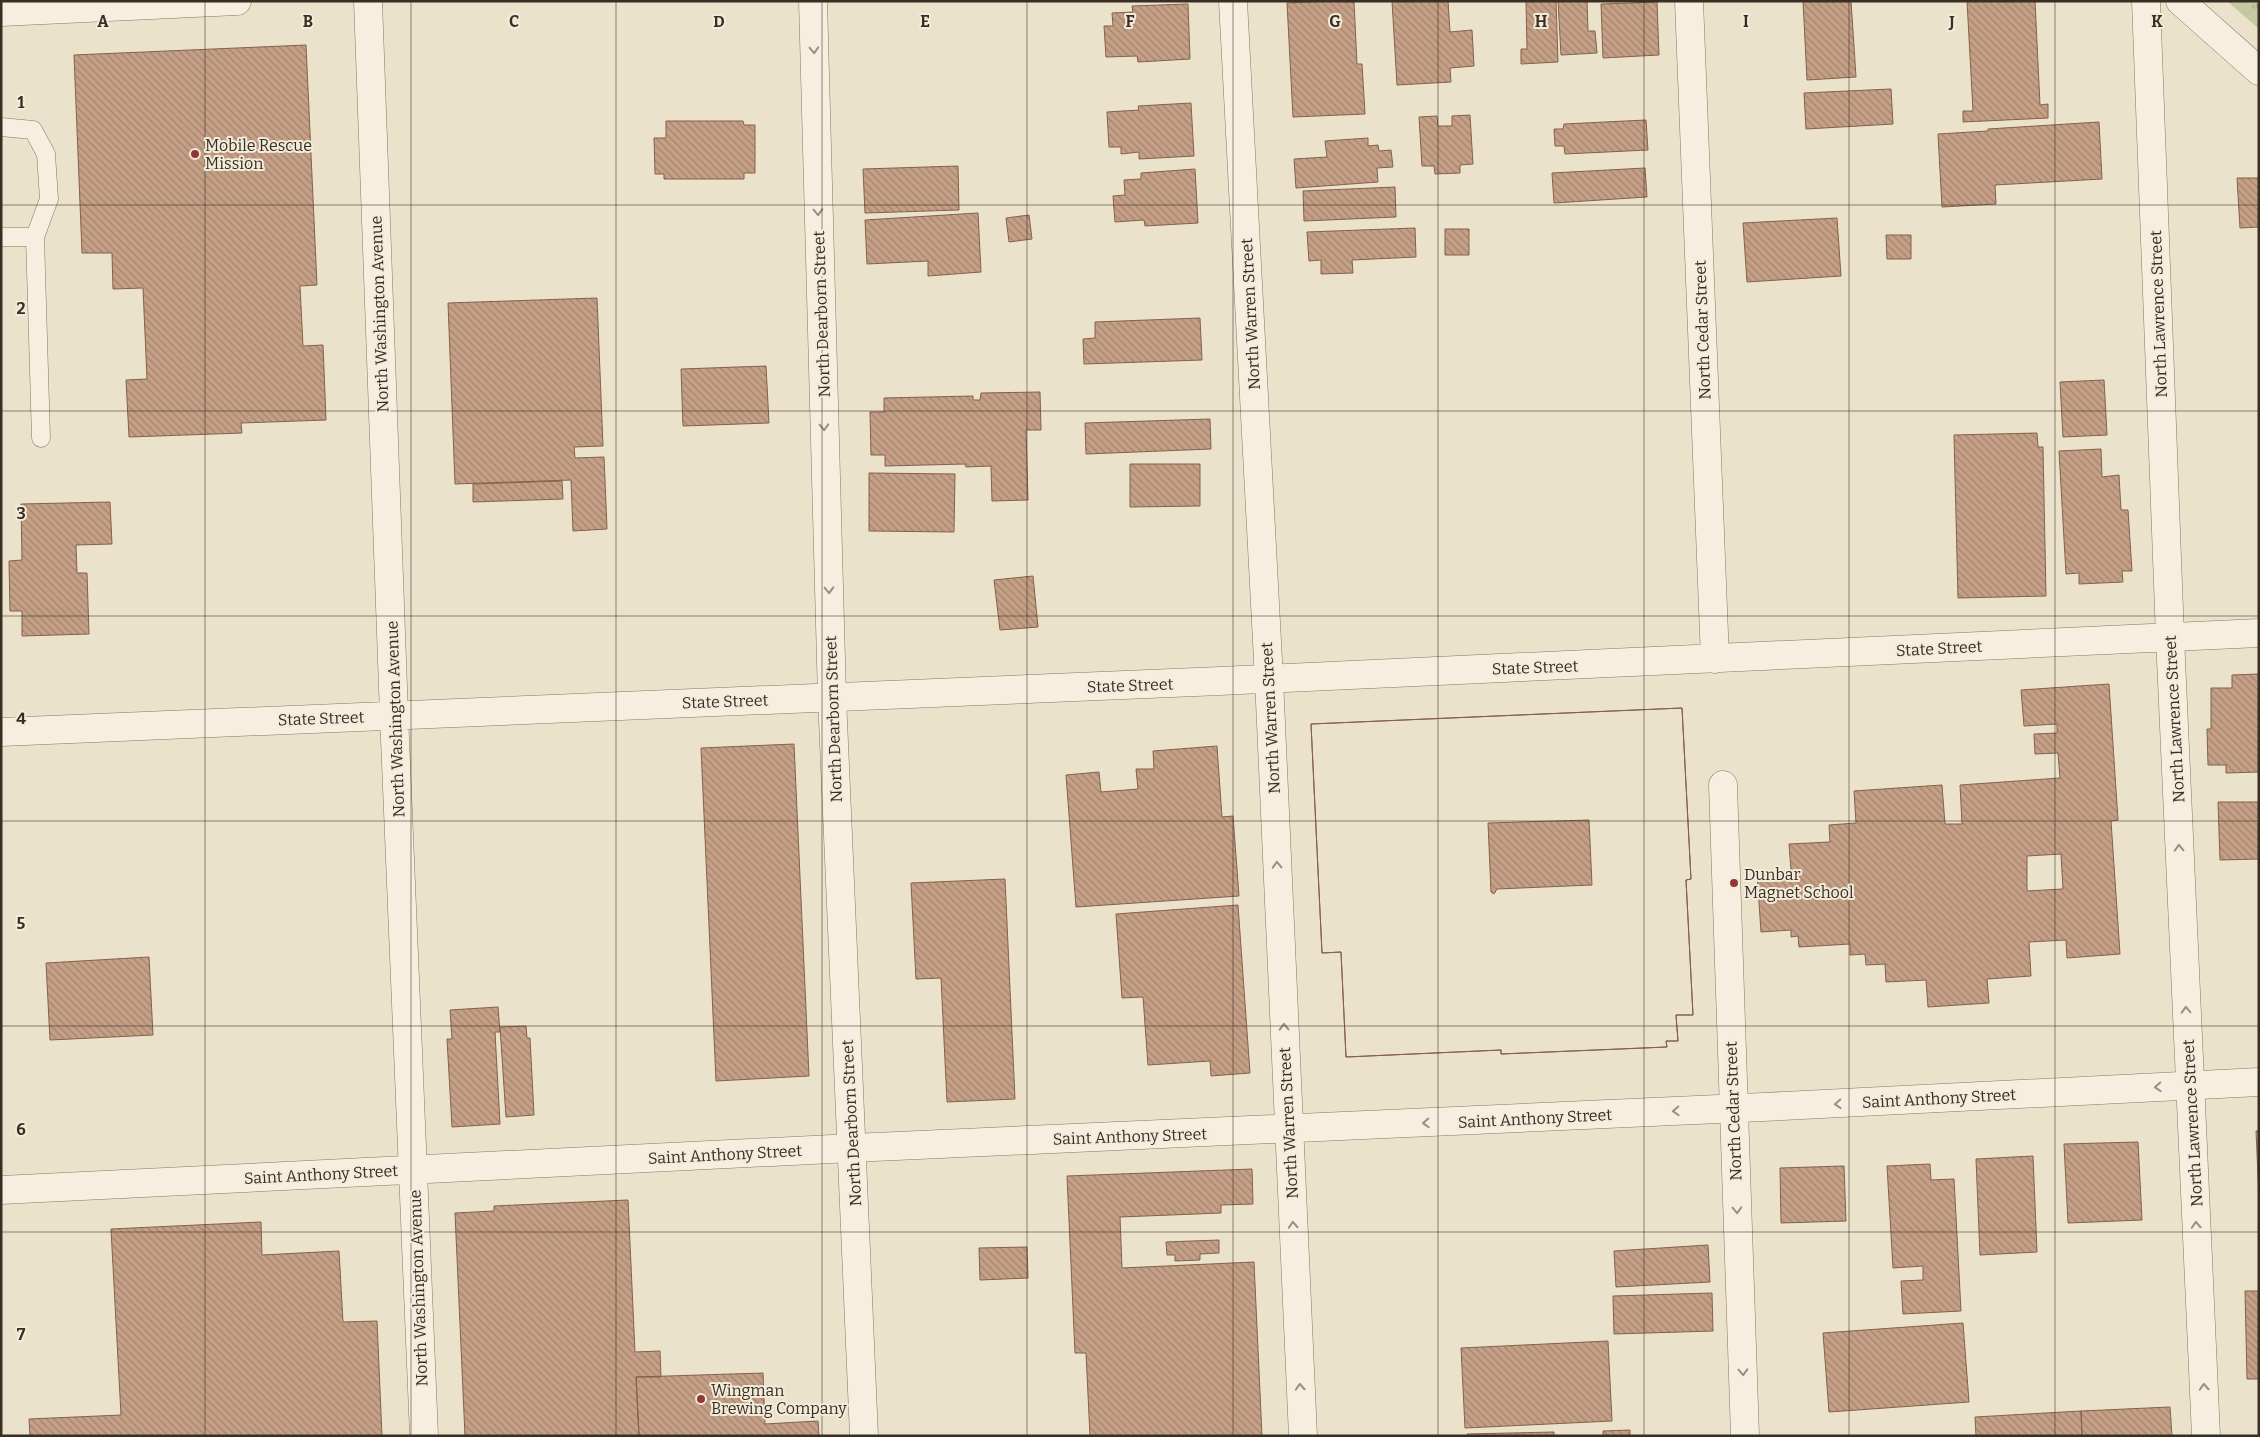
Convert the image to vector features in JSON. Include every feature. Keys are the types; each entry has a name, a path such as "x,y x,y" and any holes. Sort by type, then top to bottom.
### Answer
{"street":[{"path":"1,12 41,6 237,1"},
{"name":"North Washington Avenue","path":"368,1 394,715 424,1436"},
{"name":"North Dearborn Street","path":"813,1 832,697 864,1436"},
{"name":"North Warren Street","path":"1233,1 1269,679 1303,1436"},
{"name":"North Cedar Street","path":"1689,1 1715,659"},
{"name":"North Lawrence Street","path":"2146,1 2170,637 2206,1436"},
{"path":"2180,1 2259,71"},
{"name":"State Street","path":"1,732 1269,679 2259,633"},
{"name":"North Cedar Street","path":"1723,785 1745,1436"},
{"name":"Saint Anthony Street","path":"1,1190 852,1148 1733,1109 2259,1082"}],"lane":[{"path":"1,127 33,130 46,154 49,199 35,237 41,438"},
{"path":"1,238 35,237"}],"green space":[{"path":"2227,1 2259,1 2259,29"}],"building":[{"path":"1392,1 1448,1 1450,32 1472,30 1474,66 1450,68 1451,82 1397,85"},
{"path":"1526,1 1556,1 1558,62 1521,64 1521,49 1527,49"},
{"path":"1558,1 1587,1 1588,31 1595,31 1597,53 1561,55"},
{"path":"1803,1 1851,1 1856,77 1807,80"},
{"path":"1967,1 2035,1 2040,105 2048,104 2048,118 1963,122 1963,111 1973,111"},
{"path":"1354,2 1357,64 1362,64 1365,114 1293,117 1287,3"},
{"path":"1657,2 1659,55 1603,58 1601,4"},
{"path":"1188,4 1190,59 1138,62 1137,56 1106,57 1104,26 1113,26 1112,13 1133,12 1132,6"},
{"name":"Mobile Rescue Mission","path":"306,45 317,285 300,286 303,346 323,345 326,420 241,423 242,433 129,437 126,380 147,379 143,288 113,289 112,253 82,253 74,55"},
{"path":"1891,89 1893,124 1806,129 1804,93"},
{"path":"1191,103 1194,156 1139,159 1139,152 1121,154 1121,147 1109,147 1107,112 1139,110 1138,106"},
{"path":"1470,115 1473,164 1460,165 1460,173 1435,174 1434,166 1422,166 1419,117 1437,116 1438,126 1452,126 1452,116"},
{"path":"1646,120 1648,150 1565,154 1564,146 1555,146 1554,129 1563,129 1564,124"},
{"path":"666,121 743,121 744,125 755,125 755,173 744,173 744,179 664,179 664,174 655,174 654,138 666,138"},
{"path":"2099,122 2102,179 1995,185 1996,204 1942,207 1938,134"},
{"path":"1368,138 1368,146 1378,145 1379,151 1391,150 1393,167 1377,168 1378,182 1296,188 1294,159 1327,157 1325,141"},
{"path":"958,166 959,210 865,213 863,169"},
{"path":"1645,168 1647,197 1554,203 1552,173"},
{"path":"1195,169 1198,223 1145,226 1144,220 1115,222 1113,196 1125,195 1124,180 1141,179 1141,173"},
{"path":"2237,178 2259,178 2259,227 2240,228"},
{"path":"1395,187 1396,217 1304,221 1303,191"},
{"path":"978,213 981,272 928,276 928,261 867,264 865,220"},
{"path":"1029,215 1032,239 1009,242 1006,218"},
{"path":"1837,218 1841,276 1747,282 1743,223"},
{"path":"1415,228 1416,257 1352,260 1353,273 1321,274 1321,260 1309,261 1307,232"},
{"path":"1445,229 1469,229 1469,255 1445,255"},
{"path":"1886,235 1911,235 1911,259 1887,259"},
{"path":"597,298 603,446 574,447 575,458 604,457 607,529 573,531 571,480 455,484 448,303"},
{"path":"1200,318 1202,360 1084,364 1083,339 1095,338 1095,322"},
{"path":"766,366 769,423 683,426 681,369"},
{"path":"2104,380 2107,435 2063,437 2060,382"},
{"path":"1040,392 1041,430 1026,430 1028,500 992,501 991,466 966,467 965,464 885,466 885,455 871,455 870,412 884,412 884,398 973,396 973,400 980,400 981,393"},
{"path":"1210,419 1211,449 1086,454 1085,423"},
{"path":"2037,433 2038,447 2043,447 2046,596 1958,598 1954,435"},
{"path":"2101,449 2102,477 2119,475 2121,510 2128,510 2132,571 2122,571 2123,582 2079,584 2079,573 2066,574 2059,451"},
{"path":"1130,464 1200,464 1200,506 1130,507"},
{"path":"869,473 955,474 954,532 869,531"},
{"path":"562,481 563,499 473,502 473,484"},
{"path":"110,502 112,544 76,545 77,573 87,573 89,634 22,636 22,611 10,611 9,561 22,560 21,504"},
{"path":"1033,576 1038,627 1000,630 994,580"},
{"path":"2259,674 2259,772 2226,773 2226,765 2208,765 2207,729 2211,729 2211,688 2232,688 2232,675"},
{"path":"2109,684 2118,820 2111,821 2120,954 2067,958 2066,940 2029,942 2031,976 1987,979 1989,1003 1928,1007 1926,980 1886,982 1885,964 1866,965 1865,954 1850,955 1850,944 1799,947 1798,936 1791,937 1791,930 1761,932 1757,873 1791,870 1789,844 1830,842 1829,825 1856,823 1854,791 1942,785 1945,824 1962,824 1960,785 2060,778 2058,753 2035,754 2034,734 2057,733 2057,724 2024,726 2021,690","holes":["2061,854 2063,889 2027,891 2027,856"]},
{"path":"1682,708 1691,879 1686,880 1693,1015 1676,1015 1678,1041 1666,1041 1667,1047 1501,1054 1501,1050 1346,1057 1341,952 1322,953 1311,724","holes":["1589,820 1592,885 1497,889 1494,894 1491,892 1488,823"]},
{"path":"1682,708 1691,879 1686,880 1693,1015 1676,1015 1678,1041 1666,1041 1667,1047 1501,1054 1501,1050 1346,1057 1341,952 1322,953 1311,724"},
{"path":"794,744 809,1076 716,1081 701,748"},
{"path":"1217,746 1222,817 1233,816 1239,896 1076,907 1066,775 1099,772 1101,792 1138,789 1136,769 1154,769 1153,751"},
{"path":"2218,802 2259,802 2259,859 2220,860"},
{"path":"1005,879 1015,1099 947,1102 941,978 916,979 911,883"},
{"path":"1238,905 1250,1073 1211,1076 1210,1061 1148,1065 1143,997 1122,998 1116,914"},
{"path":"149,957 153,1035 50,1040 46,963"},
{"path":"498,1007 500,1032 495,1032 500,1124 452,1127 447,1039 452,1039 450,1010"},
{"path":"526,1026 527,1038 530,1038 534,1115 506,1117 500,1027"},
{"path":"2256,1131 2259,1131 2259,1199"},
{"path":"2138,1142 2142,1220 2068,1223 2064,1144"},
{"path":"2033,1156 2037,1252 1980,1255 1976,1159"},
{"path":"1930,1164 1931,1180 1954,1179 1961,1311 1903,1314 1901,1281 1923,1280 1923,1266 1893,1268 1887,1166"},
{"path":"1844,1166 1846,1221 1781,1223 1780,1168"},
{"path":"1252,1169 1253,1204 1221,1205 1221,1213 1120,1217 1122,1268 1254,1262 1262,1436 1090,1436 1086,1353 1075,1353 1067,1176"},
{"path":"628,1200 635,1352 660,1351 661,1377 636,1377 639,1436 465,1436 455,1213 494,1211 494,1206"},
{"path":"261,1222 262,1255 339,1251 343,1322 377,1321 382,1436 30,1436 29,1419 121,1415 111,1229"},
{"path":"1219,1240 1219,1253 1200,1254 1200,1260 1175,1261 1175,1255 1167,1255 1166,1242"},
{"path":"1708,1245 1710,1282 1616,1287 1614,1251"},
{"path":"1027,1247 1028,1278 980,1280 979,1248"},
{"path":"2245,1291 2259,1291 2259,1379 2247,1379"},
{"path":"1712,1293 1713,1331 1614,1334 1613,1296"},
{"path":"1963,1323 1969,1402 1829,1412 1823,1333"},
{"path":"1608,1341 1612,1421 1465,1428 1461,1348"},
{"name":"Wingman Brewing Company","path":"763,1373 765,1424 818,1421 819,1436 639,1436 636,1377"},
{"path":"2170,1407 2172,1436 2082,1436 2081,1411"},
{"path":"2081,1411 2082,1436 1976,1436 1975,1417"},
{"path":"1630,1430 1630,1436 1603,1436 1603,1431"},
{"path":"1554,1432 1554,1436 1467,1436 1467,1434"}],"place":[{"name":"Mobile Rescue Mission","path":"195,154"},
{"name":"Dunbar Magnet School","path":"1734,883"},
{"name":"Wingman Brewing Company","path":"701,1399"}]}
